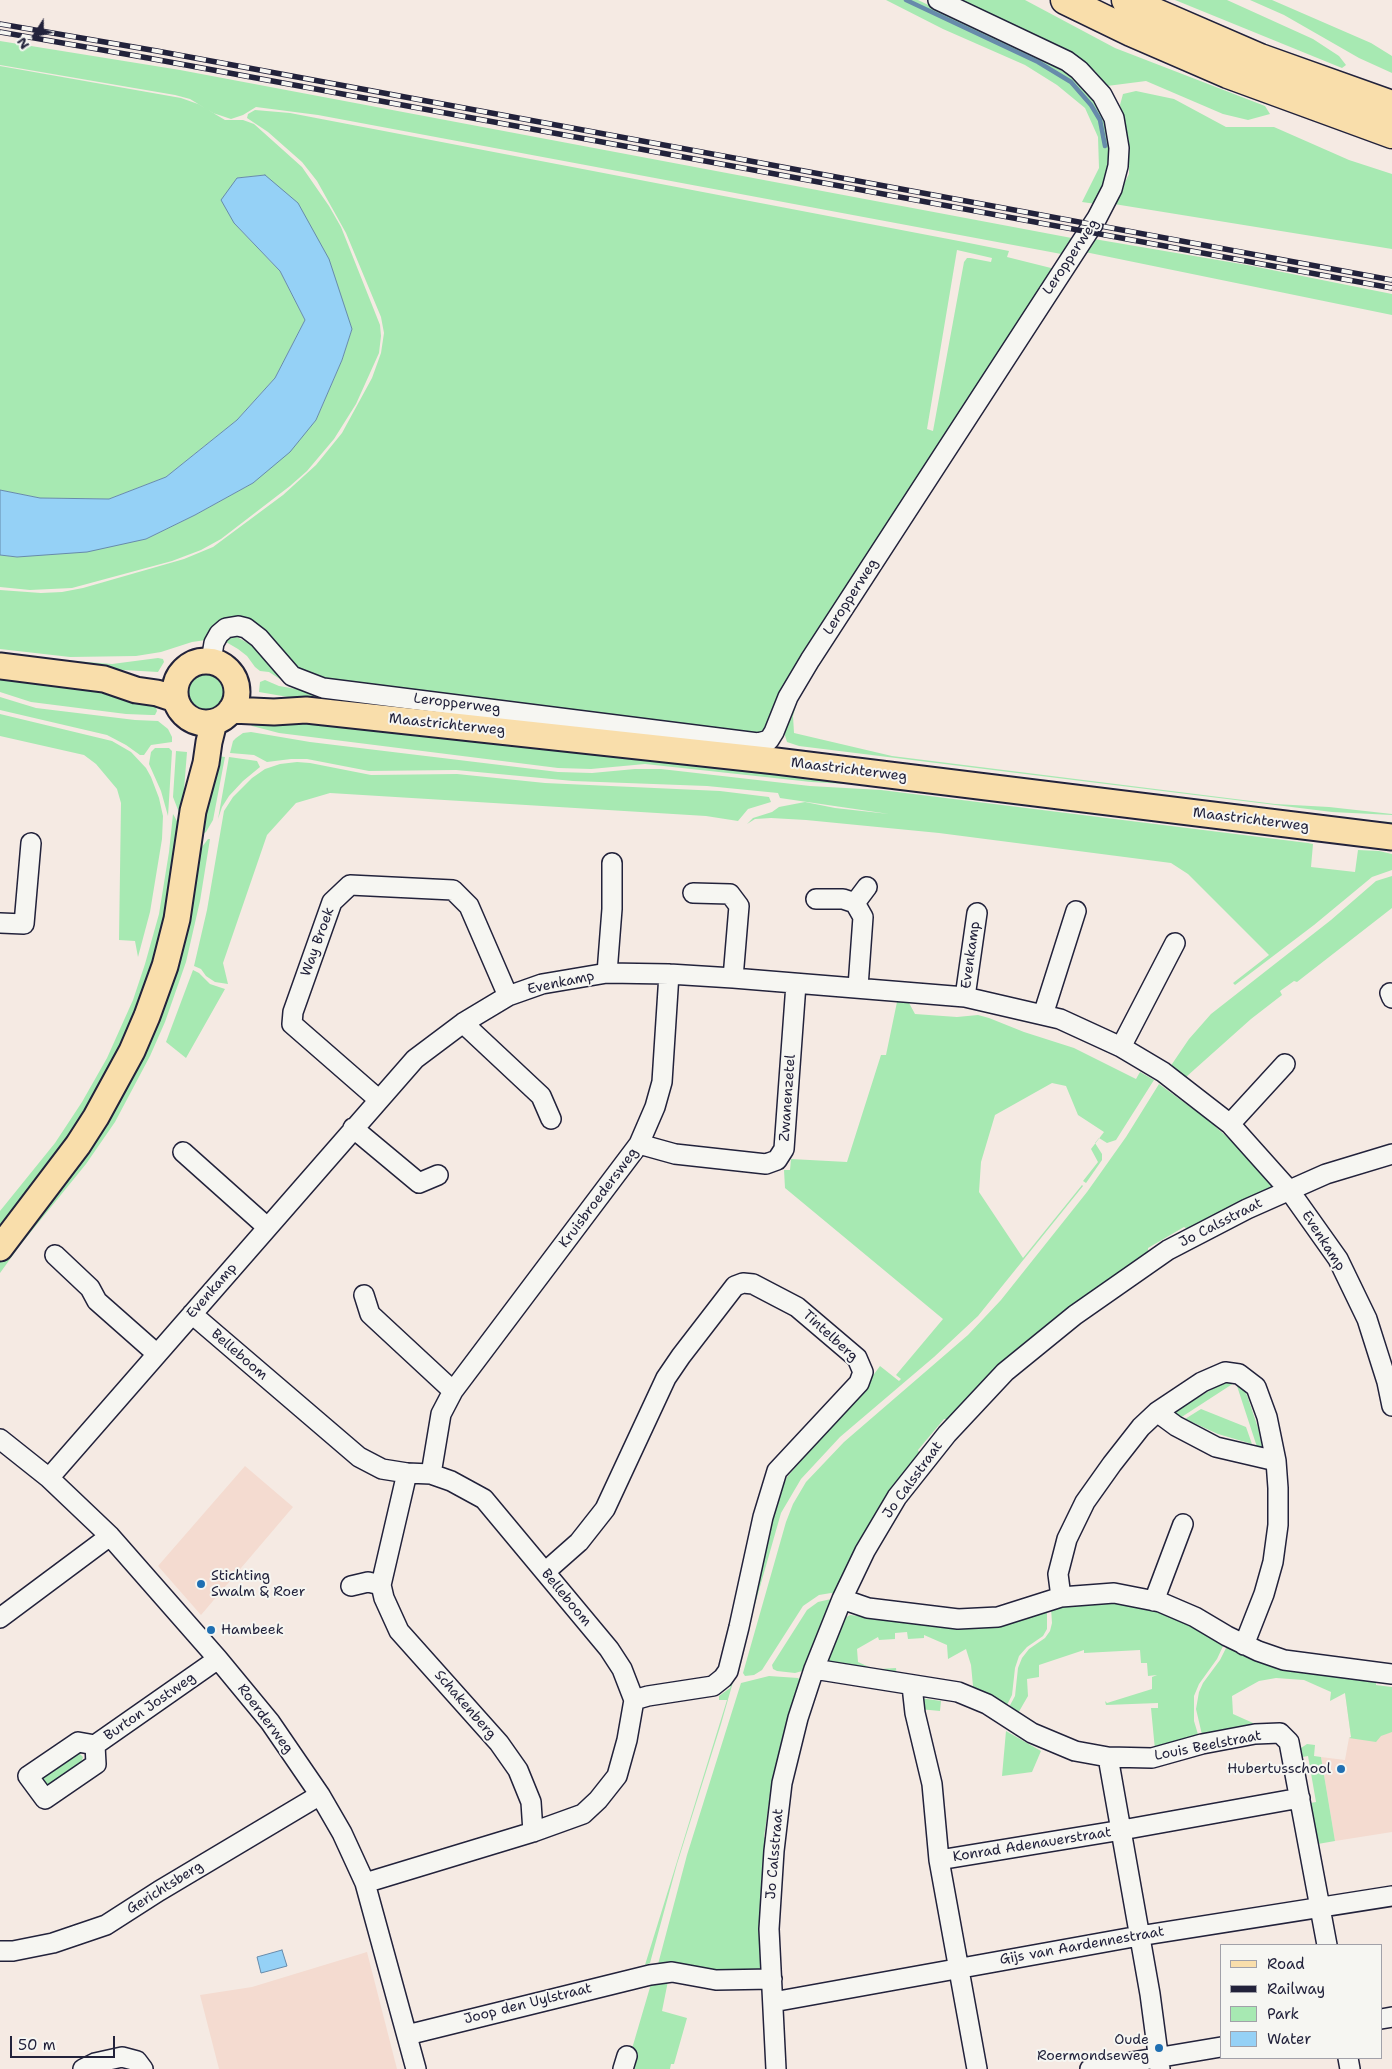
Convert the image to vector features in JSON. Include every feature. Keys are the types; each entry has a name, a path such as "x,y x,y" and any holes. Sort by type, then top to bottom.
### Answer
{"highway":[{"path":"1065,0 1131,32 1228,74 1392,134"},
{"path":"1126,0 1260,58 1392,106"}],"main road":[{"path":"0,1248 78,1144 96,1117 132,1051 159,985 172,940 183,892 193,811 206,763 209,742 236,697 236,684 230,672 225,667 212,661 193,663 180,673 169,678 138,677 104,680"},
{"path":"0,666 104,680 136,690 157,693 203,723 223,716"},
{"path":"180,673 175,686 194,740 192,762 193,811"},
{"name":"Maastrichterweg","path":"236,684 257,696 306,710"},
{"name":"Maastrichterweg","path":"223,716 306,710 786,762 1392,837"}],"street":[{"name":"Leropperweg","path":"212,661 214,643 219,634 230,626 238,626 246,628 259,638 292,676 323,688 758,743 769,740 788,697 810,660 1097,218 1112,189 1118,166 1119,148 1114,118 1102,95 1079,70 1067,62 938,0"},
{"path":"0,923 24,924 31,843"},
{"name":"Evenkamp","path":"607,973 612,910 612,863"},
{"name":"Way Broek","path":"378,1100 292,1024 293,1012 332,902 350,884 453,890 469,906 508,996"},
{"path":"855,904 867,886"},
{"path":"693,893 730,894 739,906 733,978"},
{"path":"816,899 843,899 855,904 863,917 858,987"},
{"path":"1043,1015 1076,911"},
{"name":"Evenkamp","path":"965,997 977,913"},
{"path":"1121,1047 1175,943"},
{"name":"Evenkamp","path":"49,1478 415,1059 463,1023 508,996 542,984 607,973 733,978 965,997 1060,1019 1121,1047 1163,1072 1230,1124 1289,1190 1338,1259 1367,1319 1387,1382 1392,1406"},
{"name":"Kruisbroedersweg","path":"431,1474 441,1414 453,1391 639,1144 655,1107 662,1082 669,974"},
{"name":"Zwanenzetel","path":"639,1144 675,1154 766,1164 777,1160 784,1149 796,984"},
{"path":"463,1023 541,1096 551,1119"},
{"path":"1230,1124 1286,1064"},
{"path":"353,1128 419,1183 438,1175"},
{"path":"183,1152 267,1227"},
{"name":"Jo Calsstraat","path":"776,2069 769,1929 774,1851 782,1782 798,1718 814,1669 842,1599 865,1551 897,1497 947,1434 1005,1372 1075,1315 1168,1250 1247,1209 1326,1174 1392,1154"},
{"path":"55,1254 90,1288 97,1301 157,1354"},
{"name":"Tintelberg","path":"545,1572 580,1542 605,1509 666,1378 692,1340 735,1286 743,1283 753,1284 797,1307 857,1358 863,1372 859,1383 777,1471 763,1517 737,1636 728,1670 723,1678 713,1686 634,1700"},
{"path":"364,1295 370,1314 453,1391"},
{"name":"Belleboom","path":"192,1314 333,1437 359,1457 382,1469 431,1474 450,1481 484,1500 609,1649 622,1669 634,1700"},
{"path":"1061,1597 1058,1574 1067,1539 1085,1502 1141,1427 1157,1412 1202,1382 1225,1372 1239,1374 1256,1387 1267,1417 1276,1461 1278,1525 1273,1562 1264,1594 1244,1645"},
{"path":"1157,1412 1176,1426 1216,1447 1276,1461"},
{"name":"Roerderweg","path":"0,1439 49,1478 110,1536 218,1659 270,1722 320,1796 342,1833 365,1883 416,2069"},
{"path":"351,1586 368,1582 381,1585 407,1473"},
{"path":"1154,1601 1183,1524"},
{"path":"0,1618 110,1536"},
{"name":"Schakenberg","path":"381,1585 384,1598 399,1631 499,1743 518,1770 531,1802 533,1832"},
{"path":"842,1599 868,1608 958,1619 998,1617 1061,1597 1114,1593 1154,1601 1195,1617 1244,1645 1284,1660 1392,1674"},
{"name":"Burton Jostweg","path":"86,1744 218,1659"},
{"name":"Louis Beelstraat","path":"814,1669 958,1692 987,1704 1032,1733 1075,1751 1108,1757 1152,1758 1202,1744 1246,1735 1280,1734 1289,1742 1327,1944"},
{"name":"Konrad Adenauerstraat","path":"912,1686 915,1713 932,1784 939,1860 1300,1798"},
{"path":"365,1883 533,1832 583,1814 603,1794 617,1776 627,1740 634,1700"},
{"path":"1108,1757 1140,1936 1159,2063"},
{"name":"Gerichtsberg","path":"0,1951 13,1951 53,1943 106,1926 159,1891 320,1796"},
{"path":"939,1860 977,2069"},
{"name":"Gijs van Aardennestraat","path":"773,2002 958,1967 1319,1906 1392,1896"},
{"name":"Joop den Uylstraat","path":"407,2035 650,1974 672,1972 716,1980 772,1979"},
{"path":"1090,2069 1159,2063 1220,2046"},
{"path":"83,2069 95,2063 122,2057 137,2061 143,2069"}],"shaded area":[{"path":"245,1466 293,1507 201,1615 158,1566"},
{"path":"1392,1691 1392,1832 1335,1841 1321,1757 1345,1760 1349,1738 1351,1737 1345,1693"},
{"path":"367,1952 397,2069 219,2069 200,1995 252,1987"}],"green space":[{"path":"886,0 918,0 1050,64 1082,82 1106,123 1109,152 1105,180 1096,204 1082,202 1099,168 1098,137 1085,108 1057,85 1025,65 943,29"},
{"path":"961,0 1025,0 1115,48 1265,106 1270,114 1248,120 1223,114 1146,81 1107,86 1095,71 1065,50"},
{"path":"1175,0 1227,0 1313,39 1339,56 1346,65 1342,68"},
{"path":"1250,0 1272,0 1371,43 1392,56 1392,73 1359,58 1284,15"},
{"path":"0,41 180,70 1077,239 1070,248 1061,254 318,115 256,107 243,115 231,119 213,113 190,99 175,95 0,65"},
{"path":"0,66 181,98 198,104 225,120 243,120 254,124 302,167 329,206 341,227 380,325 379,353 356,404 334,439 307,471 290,486 221,539 201,550 172,561 72,588 30,590 0,587 0,555 17,557 146,539 253,483 316,420 342,360 352,329 265,175 237,178 234,223 280,271 305,320 275,378 237,420 166,477 109,499 40,498 0,490"},
{"path":"1136,91 1174,99 1226,127 1274,127 1349,160 1392,174 1392,249 1114,204 1129,174 1129,141 1120,105 1123,94"},
{"path":"255,110 290,113 964,242 1009,251 1007,257 1055,269 769,724 767,723 767,728 761,731 760,735 759,733 755,733 755,735 325,682 299,669 286,656 225,619 217,623 206,640 192,642 161,652 136,656 70,657 0,649 0,590 41,593 83,588 184,559 213,547 283,495 316,465 342,433 372,378 381,353 384,333 381,317 346,233 317,181 302,162 268,132 247,118 248,114","holes":["957,250 992,258 991,262 970,258 967,258 964,262 933,431 927,429"]},
{"path":"1094,239 1247,265 1392,294 1392,315 1085,252"},
{"path":"912,519 798,699 793,716 794,733 892,756 1275,804 1329,807 1392,815 1332,812 799,746 787,742 784,732 788,718 806,679"},
{"path":"237,637 253,646 283,678 280,679 269,672 260,671 247,656 226,642 230,638"},
{"path":"163,659 164,662 158,672 89,668 62,662 63,660 112,664"},
{"path":"203,671 211,671 218,674 224,680 227,691 224,702 218,708 211,711 203,711 196,708 190,702 187,695 187,687 190,680 196,674"},
{"path":"0,675 98,687 155,704 157,711 155,715 126,714 31,702 0,692"},
{"path":"265,680 279,686 302,690 1346,820 1392,822 1392,827 317,702 259,692 260,682"},
{"path":"0,697 36,708 158,721 168,729 172,742 151,745 144,755 140,755 107,735 0,710"},
{"path":"0,714 112,741 131,752 146,768 159,798 163,816 162,839 150,912 138,957 135,941 119,940 121,803 117,789 96,764 84,755 0,736"},
{"path":"253,716 487,735 882,786 811,782 645,764 591,769 558,768 279,733 252,726 250,724"},
{"path":"251,732 310,742 558,772 592,773 635,769 661,769 810,786 881,790 1308,843 1313,844 1311,867 1355,872 1358,850 1379,851 1392,854 1392,870 1372,877 1314,925 1235,985 1233,983 1269,955 1188,874 1171,863 939,833 806,820 755,819 747,824 753,818 772,812 779,807 805,802 835,808 889,814 780,798 778,793 707,786 573,781 456,770 369,771 307,759 267,762 254,755 230,753 233,741 236,738 243,733"},
{"path":"155,748 169,748 172,751 168,816 161,791 149,764 151,752"},
{"path":"176,751 187,752 182,815 180,815 173,797"},
{"path":"210,755 225,757 213,820 206,832 200,836"},
{"path":"229,757 257,761 260,767 229,796 222,807 218,819"},
{"path":"297,762 371,775 457,774 545,783 720,791 769,797 771,802 748,809 738,821 706,816 330,793 296,803 267,835 223,963 228,984 215,982 206,976 201,969 194,966 207,910 224,811 233,797 252,778 265,769 280,764"},
{"path":"173,814 177,821 178,830 158,963 92,1109 0,1235 0,1211 55,1143 82,1102 107,1058 133,1000 159,914"},
{"path":"210,839 200,901 186,962 165,1022 150,1056 115,1122 86,1164 0,1273 0,1258 84,1148 202,847"},
{"path":"1392,876 1392,908 1297,982 1294,981 1280,991 1282,995 1251,1019 1186,1077 1170,1067 1189,1039 1211,1014 1331,920 1376,881"},
{"path":"193,970 210,984 225,989 186,1058 166,1042"},
{"path":"897,1002 909,1003 915,1014 957,1017 978,1015 989,1018 1024,1032 1074,1048 1136,1079 1140,1072 1154,1080 1116,1140 1107,1143 1099,1138 1104,1132 1078,1115 1066,1086 1052,1083 995,1115 981,1162 979,1192 1023,1258 1083,1186 978,1316 934,1357 840,1437 801,1479 781,1513 734,1678 732,1678 779,1495 787,1477 863,1389 880,1366 899,1381 901,1379 896,1375 943,1319 785,1188 784,1170 790,1170 791,1159 847,1162 881,1055 886,1055"},
{"path":"1159,1084 1208,1120 1237,1146 1275,1188 1191,1231 1184,1227 1148,1248 1148,1256 952,1419 944,1419 918,1450 921,1456 837,1594 819,1595 803,1606 762,1670 754,1675 745,1676 743,1673 786,1522 793,1504 806,1482 844,1442 968,1335 1001,1300 1087,1192 1126,1137"},
{"path":"1095,1143 1102,1154 1102,1160 1086,1183 1083,1181 1098,1162 1091,1149"},
{"path":"1229,1379 1235,1380 1234,1383 1177,1420 1175,1413 1182,1407"},
{"path":"1239,1382 1242,1384 1248,1398 1258,1428 1262,1447 1258,1450 1237,1386"},
{"path":"1201,1409 1246,1427 1252,1444 1218,1434 1185,1419"},
{"path":"835,1600 806,1670 795,1673 773,1669 772,1665 807,1610 818,1602"},
{"path":"1107,1601 1130,1603 1171,1614 1224,1644 1217,1659 1199,1684 1194,1696 1194,1721 1200,1741 1155,1750 1151,1708 1158,1708 1158,1703 1106,1705 1105,1701 1107,1703 1152,1689 1152,1677 1157,1675 1148,1676 1147,1663 1141,1663 1140,1650 1084,1653 1084,1650 1039,1665 1039,1677 1027,1679 1028,1696 1017,1715 1008,1709 1015,1696 1018,1668 1022,1658 1029,1649 1045,1638 1050,1631 1052,1623 1051,1608"},
{"path":"1047,1608 1047,1629 1043,1636 1027,1647 1019,1656 1015,1668 1012,1695 1006,1707 962,1685 973,1686 971,1665 966,1649 948,1659 947,1645 924,1635 924,1638 908,1639 907,1632 895,1633 895,1639 879,1640 878,1637 857,1649 858,1662 880,1672 880,1669 896,1668 897,1678 829,1663 827,1659 843,1619 850,1615 866,1617"},
{"path":"1227,1646 1376,1680 1376,1685 1392,1687 1392,1732 1381,1736 1376,1742 1349,1738 1351,1737 1345,1693 1330,1701 1331,1692 1304,1680 1276,1678 1259,1681 1232,1696 1233,1714 1253,1723 1254,1728 1203,1739 1196,1709 1199,1692"},
{"path":"769,1676 798,1678 802,1682 772,1795 770,1795 764,1837 770,1842 763,1966 759,1971 753,1973 657,1968 687,1855 741,1683"},
{"path":"732,1682 721,1724 677,1864 650,1963 645,1965 727,1700 719,1700 719,1696 730,1688"},
{"path":"920,1698 941,1701 940,1711 919,1709"},
{"path":"1006,1731 1041,1751 1032,1772 1002,1776"},
{"path":"1307,1744 1315,1745 1314,1756 1321,1757 1335,1841 1312,1845 1305,1804 1316,1802 1308,1756 1297,1758 1298,1750"},
{"path":"78,1752 83,1757 81,1763 52,1786 40,1788 36,1780"},
{"path":"668,1981 662,2011 687,2018 674,2064 671,2064 670,2069 626,2069 651,1984"}],"water":[{"path":"265,175 298,203 329,259 352,329 342,360 316,420 290,452 253,483 146,539 87,552 17,557 0,555 0,490 40,498 109,499 166,477 237,420 275,378 305,320 280,271 234,223 221,200 237,178"},
{"path":"282,1950 287,1966 261,1973 257,1957"}],"waterway":[{"path":"906,0 1038,62 1071,82 1091,105 1100,120 1105,146"}],"railway":[{"path":"0,24 157,51 1392,280"},
{"path":"0,32 1392,288"}],"place":[{"name":"Stichting Swalm & Roer","path":"201,1584"},
{"name":"Hambeek","path":"211,1630"},
{"name":"Hubertusschool","path":"1341,1769"},
{"name":"Oude Roermondseweg","path":"1159,2048"}]}
